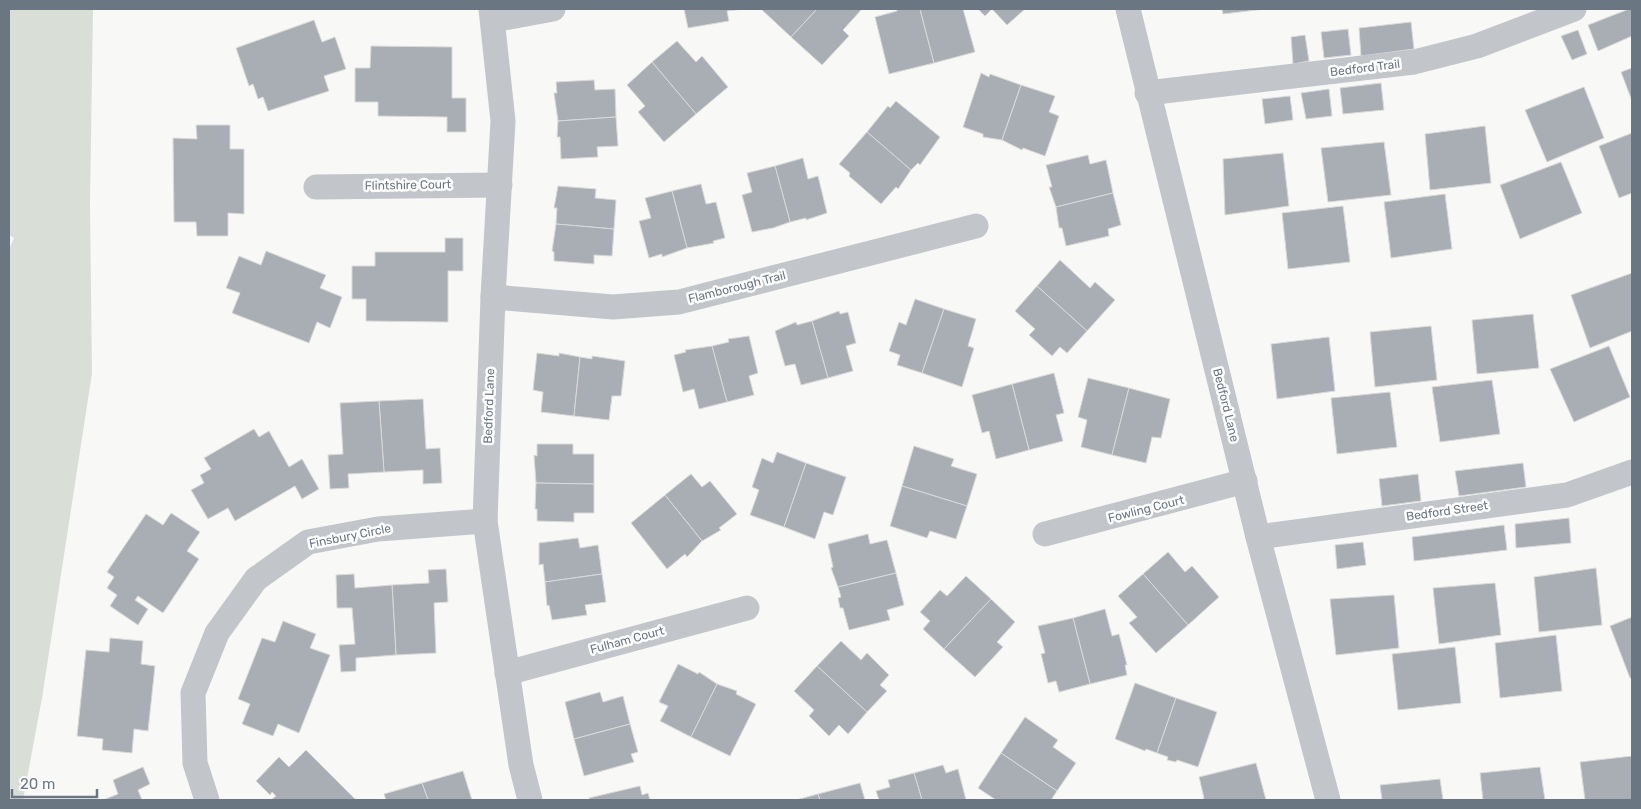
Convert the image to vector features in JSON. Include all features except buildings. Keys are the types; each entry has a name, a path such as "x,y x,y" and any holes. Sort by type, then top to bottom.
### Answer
{"street":[{"path":"492,14 553,9"},
{"name":"Bedford Lane","path":"1128,9 1147,93 1246,481 1258,537 1328,800"},
{"name":"Bedford Trail","path":"1147,93 1414,62 1477,46 1574,9"},
{"name":"Bedford Lane","path":"492,14 503,121 493,297 485,521 521,765 530,800"},
{"name":"Flintshire Court","path":"316,187 500,185"},
{"name":"Flamborough Trail","path":"493,297 613,306 679,302 976,226"},
{"name":"Bedford Street","path":"1258,537 1567,495 1632,472"},
{"name":"Fowling Court","path":"1045,534 1246,481"},
{"name":"Finsbury Circle","path":"207,800 195,763 193,693 217,633 256,579 308,542 378,529 485,521"},
{"name":"Fulham Court","path":"507,673 747,608"}],"shaded area":[{"path":"9,9 93,9 90,203 92,373 42,698 23,800 9,800 9,249 14,238 9,235"}]}
